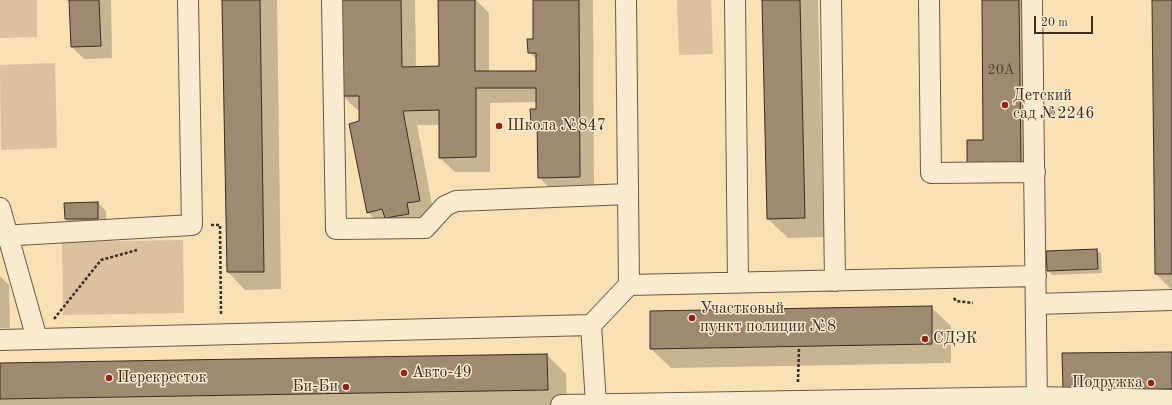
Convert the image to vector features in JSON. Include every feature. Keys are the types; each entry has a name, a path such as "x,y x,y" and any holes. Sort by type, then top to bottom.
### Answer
{"lane":[{"path":"4,236 192,225 188,0"},
{"path":"332,0 336,229 425,228 445,206 456,201 628,194"},
{"path":"0,340 222,336 591,325 628,285 626,0"},
{"path":"734,0 738,283"},
{"path":"831,0 835,281"},
{"path":"929,0 931,173 1034,172"},
{"path":"1032,0 1037,401"},
{"path":"0,208 4,236 37,339"},
{"path":"628,285 1036,276"},
{"path":"1036,304 1172,300"},
{"path":"591,325 596,404"},
{"path":"561,405 797,401 1172,400"}],"path":[{"path":"192,225 220,225 222,336"},
{"path":"37,339 102,260 143,248"},
{"path":"797,401 799,346"}],"shaded area":[{"path":"0,0 37,0 37,37 0,38"},
{"path":"677,0 711,0 713,54 679,55"},
{"path":"55,63 57,148 1,150 0,65"},
{"path":"183,240 184,313 63,315 62,242"}],"building":[{"path":"69,0 99,0 101,46 71,47"},
{"path":"222,0 260,0 264,272 227,272"},
{"path":"340,0 401,0 402,67 439,66 438,0 475,0 475,71 536,71 536,53 528,53 527,39 533,39 533,0 579,0 580,177 538,178 537,123 531,123 530,109 536,109 536,88 476,88 476,157 439,158 439,110 403,111 420,201 407,203 409,214 385,218 382,209 367,213 349,124 359,121 359,96 342,96"},
{"path":"762,0 800,0 805,218 767,219"},
{"path":"982,0 1019,0 1021,163 967,164 967,140 983,140"},
{"path":"1152,0 1172,0 1172,274 1155,274"},
{"path":"98,202 98,219 65,219 64,203"},
{"path":"1097,249 1098,269 1047,271 1046,251"},
{"path":"932,306 932,344 650,349 650,311"},
{"path":"1172,352 1172,389 1063,390 1062,353"},
{"path":"547,354 548,390 0,399 0,363"}],"place":[{"name":"Детский сад №2246","path":"1005,105"},
{"name":"Школа №847","path":"499,126"},
{"name":"Участковый пункт полиции №8","path":"692,318"},
{"name":"СДЭК","path":"925,339"},
{"name":"Авто-49","path":"404,373"},
{"name":"Перекресток","path":"109,378"},
{"name":"Подружка","path":"1151,383"},
{"name":"Би-Би","path":"346,387"}]}
